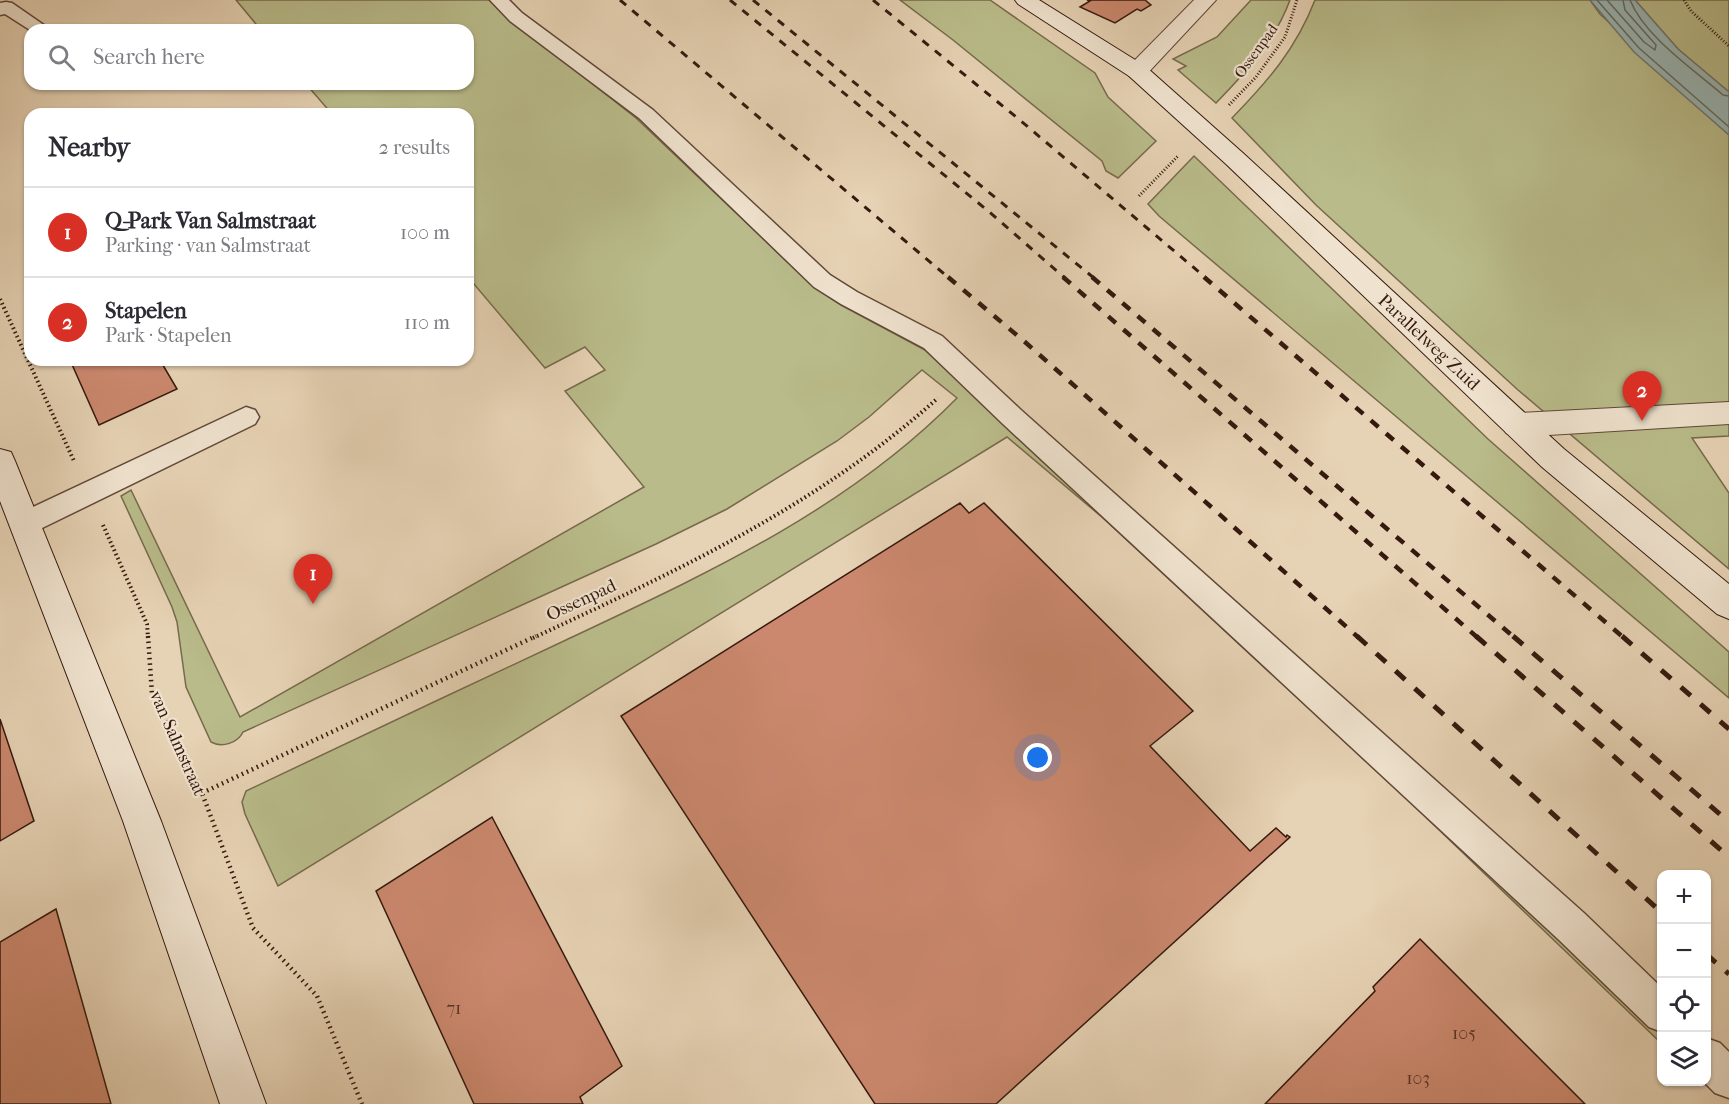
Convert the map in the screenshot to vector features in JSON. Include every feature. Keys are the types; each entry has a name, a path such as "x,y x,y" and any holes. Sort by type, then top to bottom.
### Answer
{"street":[{"name":"Parallelweg Zuid","path":"1025,0 1137,71 1235,159 1553,458 1729,604"},
{"path":"1137,71 1206,0"},
{"path":"1517,425 1729,413"},
{"path":"0,461 142,821 243,1104"}],"lane":[{"path":"499,0 516,17 646,114 822,281 849,298 933,342 1012,417 1571,926 1657,1009"},
{"path":"3,8 31,24"},
{"path":"26,523 246,417"},
{"path":"1711,1061 1729,1079"}],"path":[{"name":"Ossenpad","path":"1224,110 1256,77 1285,37 1297,0"},
{"path":"1684,0 1691,10 1729,46"},
{"path":"1138,196 1181,153"},
{"name":"van Salmstraat","path":"0,299 24,352"},
{"name":"van Salmstraat","path":"31,366 147,624 152,694 201,793 253,928 317,996 362,1104"},
{"name":"Ossenpad","path":"201,793 672,573 748,534 783,514 863,461 895,437 939,397"}],"green space":[{"path":"236,0 490,0 510,19 636,118 814,287 841,305 925,350 1657,1024 1657,1039 1408,800 1103,518 1007,437 278,886 245,814 242,802 246,791 671,590 773,536 869,474 914,438 957,398 922,370 869,417 837,441 727,509 656,544 243,732 234,742 220,745 211,742 186,687 177,622 172,607 121,496 131,490 240,717 644,487 565,391 605,370 585,347 545,368 474,284 474,108 327,108 311,90 474,90 474,24 256,24"},
{"path":"900,0 990,0 1095,73 1108,97 1156,141 1118,178 1106,171 1102,161"},
{"path":"1251,0 1290,0 1268,42 1249,68 1216,103 1178,70 1186,66 1173,59 1217,37"},
{"path":"1315,0 1590,0 1600,14 1729,135 1729,436 1692,438 1729,493 1729,569 1518,390 1316,205 1232,118 1280,64 1299,34"},
{"path":"1635,0 1729,0 1729,92 1678,49"},
{"path":"1194,156 1488,439 1729,652 1729,698 1159,216 1148,204"}],"water":[{"path":"1590,0 1635,0 1678,49 1729,92 1729,135 1634,52"}],"building":[{"path":"1087,0 1145,0 1151,5 1141,11 1137,9 1115,23 1080,7 1090,1"},
{"path":"73,366 164,366 177,389 99,425"},
{"path":"960,503 969,513 984,503 1193,711 1150,746 1250,851 1276,828 1286,837 1287,835 1290,837 996,1104 875,1104 621,716"},
{"path":"0,719 34,821 0,841"},
{"path":"492,817 622,1066 580,1097 583,1104 474,1104 376,891"},
{"path":"56,909 111,1104 0,1104 0,942"},
{"path":"1420,939 1585,1104 1265,1104 1375,991 1373,987"}],"railway":[{"path":"620,0 949,278"},
{"path":"730,0 987,210 1065,278"},
{"path":"753,0 1094,278"},
{"path":"873,0 1021,121 1206,278"},
{"path":"948,277 1025,342 1359,638"},
{"path":"1063,277 1478,638"},
{"path":"1092,277 1515,638"},
{"path":"1204,277 1624,638"},
{"path":"1357,636 1657,908"},
{"path":"1476,636 1729,857"},
{"path":"1513,636 1729,822"},
{"path":"1622,636 1729,729"},
{"path":"1711,958 1729,974"}],"place":[{"name":"Stapelen","path":"1642,421"},
{"name":"Q-Park Van Salmstraat","path":"313,604"}]}
